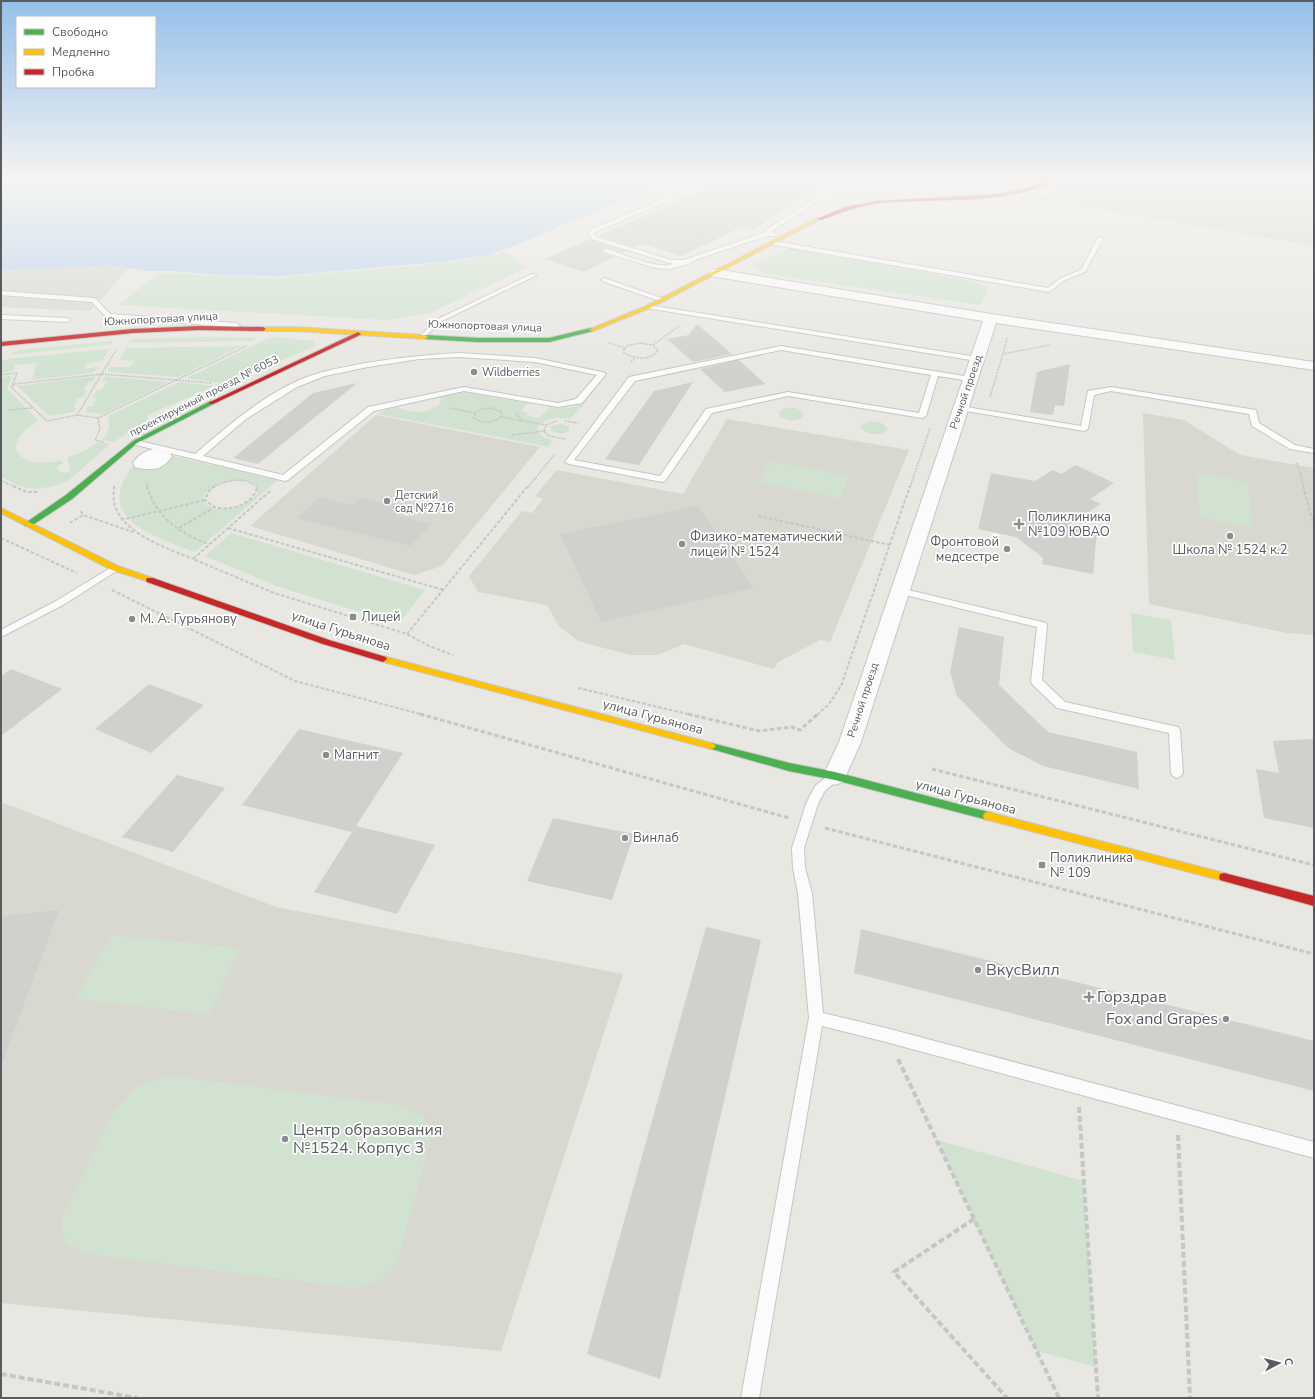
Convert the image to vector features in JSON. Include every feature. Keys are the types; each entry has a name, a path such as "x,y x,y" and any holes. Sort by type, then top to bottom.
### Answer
{"main road":[{"name":"Южнопортовая улица","path":"1,344 141,331 199,328 295,329 478,340 548,340 567,337 599,328 648,307 773,243"},
{"name":"проектируемый проезд № 6053","path":"28,524 69,497 135,442 210,404 361,332"},
{"name":"улица Гурьянова","path":"1,510 115,568 326,642 410,667 789,767 835,776 1314,901"}],"street":[{"path":"715,273 991,318 1314,366"},
{"name":"Речной проезд","path":"835,776 850,742 858,714 991,318"}],"lane":[{"path":"611,243 671,262 688,262"},
{"path":"776,243 1049,290 1063,279 1083,270 1098,243"},
{"path":"606,251 659,267 676,266 738,244"},
{"path":"423,336 438,321 534,275"},
{"path":"604,280 662,300"},
{"path":"1,293 94,300 108,316 295,329"},
{"path":"648,307 977,359"},
{"path":"1,317 67,320"},
{"path":"935,374 922,416 788,394 709,411 662,479 569,462 632,379 781,348 970,379"},
{"path":"135,442 197,457 285,478 371,409 464,389 558,405 579,401 602,374 535,360 459,355 419,357 323,374 294,385 243,417 197,457"},
{"path":"960,408 1084,429 1091,393 1111,388 1253,412 1255,424 1293,448 1314,451"},
{"path":"1,634 44,612 96,582 115,568"},
{"path":"900,591 1042,625 1036,681 1061,705 1174,730 1177,773"},
{"path":"750,1398 816,1018 805,893 799,868 798,848 812,804 819,789 835,776"},
{"path":"816,1018 886,1035 1314,1150"}],"path":[{"path":"985,412 1003,354 1008,331"},
{"path":"640,342 647,343 657,348 658,351 650,357 635,358 624,353 626,348 632,344 640,342"},
{"path":"12,386 46,421 77,415 98,418 253,343 245,344"},
{"path":"608,343 626,348"},
{"path":"1003,354 1055,344"},
{"path":"77,415 119,346"},
{"path":"630,363 635,358"},
{"path":"1,375 17,373 12,386"},
{"path":"12,386 102,374 179,379 218,384"},
{"path":"9,410 32,408"},
{"path":"447,408 475,413 481,409 495,408 502,412 501,417"},
{"path":"475,413 474,415 476,420 483,422 493,421 501,417 546,425 555,421 566,421 580,424 576,429"},
{"path":"98,418 101,424 101,430 95,440 103,442"},
{"path":"544,431 546,425"},
{"path":"575,687 759,731 792,727 800,730 829,704 841,686 931,427"},
{"path":"512,435 544,431"},
{"path":"544,431 549,436 567,439 562,445"},
{"path":"1293,448 1314,526"},
{"path":"407,634 557,452"},
{"path":"153,465 145,474 148,489 159,511 192,538 210,544"},
{"path":"192,559 285,478"},
{"path":"237,480 251,482 258,488 258,493 254,498 244,504 230,508 213,507 205,500 205,496 208,491 213,487 228,481 237,480"},
{"path":"116,482 114,488 114,503 121,520 135,533"},
{"path":"121,520 205,500"},
{"path":"179,528 213,507"},
{"path":"81,509 83,515 135,533 192,559 274,593 407,634 429,646 455,656"},
{"path":"758,516 949,557"},
{"path":"228,527 444,590"},
{"path":"1,538 96,582 295,681 377,702 806,823 1314,954"},
{"path":"932,769 1314,865"},
{"path":"886,1035 1059,1398"},
{"path":"1078,1087 1098,1398"},
{"path":"1177,1114 1190,1398"},
{"path":"974,1219 894,1272 1007,1398"},
{"path":"1,1374 137,1398"}],"shaded area":[{"path":"1298,243 1314,243 1314,246"},
{"path":"110,265 129,268 90,311 1,307 1,270 59,269"},
{"name":"Школа № 1524 к.2","path":"1143,413 1184,420 1240,455 1314,468 1314,635 1287,633 1149,604"},
{"name":"Детский сад №2716","path":"376,415 540,447 442,566 414,575 250,526"},
{"name":"Физико-математический лицей № 1524","path":"727,419 909,450 830,642 820,640 778,662 774,669 684,644 657,655 630,655 578,641 559,626 547,605 478,592 469,576 522,511 532,513 543,499 535,496 557,470 683,494"},
{"name":"Центр образования №1524. Корпус 3","path":"1,802 276,907 623,974 501,1351 1,1303"}],"green space":[{"path":"790,248 970,281 989,287 980,305 766,274 756,269 754,264"},
{"path":"505,252 527,267 430,313 385,320 119,305 158,273 277,277 413,266 465,260"},
{"path":"203,337 258,338 252,341 129,343 134,339"},
{"path":"277,337 313,341 314,346 280,361 269,362 221,383 187,378 269,338"},
{"path":"113,342 112,344 9,355 21,350"},
{"path":"242,346 178,377 111,372 108,370 110,367 129,367 135,361 120,360 126,348"},
{"path":"109,349 102,361 86,364 84,369 98,367 95,371 90,373 32,380 37,363 15,365 13,371 1,373 1,361 7,359"},
{"path":"12,376 7,389 38,420 20,436 15,449 19,455 30,461 42,463 62,460 63,464 56,467 61,473 69,472 70,467 67,458 80,453 99,442 110,444 70,479 53,486 41,488 23,487 1,477 1,377"},
{"path":"96,376 93,381 89,382 83,390 87,391 82,398 78,398 73,407 77,408 74,412 49,416 17,386"},
{"path":"105,376 169,382 103,414 85,412 88,407 92,407 97,397 93,397 97,390 102,390 107,381 103,381"},
{"path":"180,382 214,386 148,415 147,420 114,442 102,440 109,429 108,416"},
{"path":"463,392 528,403 521,411 529,413 527,416 539,418 550,407 569,407 579,405 588,400 570,419 553,418 538,426 539,433 545,438 553,440 548,447 378,414 398,407 414,412 430,410 439,405 441,400 439,397"},
{"path":"784,408 801,410 804,415 802,418 796,420 786,419 780,416 779,413"},
{"path":"871,421 882,423 888,429 883,433 877,434 872,434 863,430 861,427 863,424"},
{"path":"560,424 569,426 569,431 562,434 551,431 551,426"},
{"path":"151,451 278,480 195,552 157,537 144,530 132,522 124,512 120,501 123,482 129,471","holes":["237,480 251,482 256,485 258,493 242,505 227,509 220,509 208,505 204,500 208,491 227,482"]},
{"path":"770,461 849,476 840,498 759,483"},
{"path":"1197,473 1247,482 1253,527 1200,518"},
{"path":"231,533 425,590 398,624 276,586 205,556"},
{"path":"1131,613 1171,620 1175,660 1133,652"},
{"path":"112,935 240,948 209,1014 75,999"},
{"path":"172,1076 399,1105 423,1116 430,1140 398,1261 379,1282 353,1288 87,1254 65,1243 61,1220 113,1112 139,1084"},
{"path":"937,1140 1084,1181 1096,1367 1037,1351"}],"water":[{"path":"1,243 520,243 488,255 450,261 280,276 221,275 174,271 148,271 110,265 59,269 1,270"}],"building":[{"path":"580,243 603,243 627,251 623,253 605,248 602,250 603,253 615,257 583,272 545,259"},
{"path":"623,243 708,243 682,256 642,244 635,247"},
{"path":"697,324 732,354 693,362 667,339 689,335"},
{"path":"739,360 765,384 725,392 700,369"},
{"path":"1070,364 1064,406 1055,405 1053,415 1030,412 1037,372"},
{"path":"693,382 639,465 605,459 654,391"},
{"path":"357,383 258,464 233,458 313,393"},
{"name":"Поликлиника №109 ЮВАО","path":"1076,465 1114,483 1090,499 1101,504 1067,526 1097,531 1093,574 1042,564 1043,558 1016,537 978,529 991,473 1035,481 1053,470 1061,474"},
{"path":"320,497 352,505 360,498 403,508 395,515 431,524 410,546 296,518"},
{"path":"698,506 716,533 728,530 744,553 731,555 753,588 601,622 560,534"},
{"path":"959,627 1004,637 999,685 1048,732 1137,752 1139,789 1043,766 1008,748 957,696 950,672"},
{"path":"11,669 62,689 1,736 1,676"},
{"path":"149,684 204,705 151,753 95,729"},
{"path":"299,729 403,753 356,826 435,845 397,914 314,892 352,832 242,805"},
{"path":"1314,739 1314,828 1264,818 1256,769 1279,773 1273,741"},
{"path":"177,775 225,788 173,852 122,837"},
{"path":"553,818 634,834 612,900 527,881"},
{"path":"59,910 3,1061 1,1061 1,916"},
{"path":"706,927 761,940 660,1379 587,1354"},
{"path":"861,929 1314,1041 1314,1091 854,973"}],"traffic: fast":[{"path":"425,337 478,340 549,340 591,330"},
{"path":"28,524 69,497 135,442 211,403"},
{"path":"711,746 789,767 835,776 988,816"}],"traffic: slow":[{"path":"591,330 648,307 772,243"},
{"path":"263,329 295,329 425,337"},
{"path":"1,510 115,568 150,580"},
{"path":"383,659 711,746"},
{"path":"988,816 1224,877"}],"traffic: jam":[{"path":"1,344 133,331 199,328 263,329"},
{"path":"211,403 358,334"},
{"path":"150,580 326,642 383,659"},
{"path":"1224,877 1314,901"}],"place":[{"name":"Wildberries","path":"474,372"},
{"name":"Детский сад №2716","path":"387,501"},
{"name":"Поликлиника №109 ЮВАО","path":"1019,524"},
{"name":"Школа № 1524 к.2","path":"1230,536"},
{"name":"Физико-математический лицей № 1524","path":"682,544"},
{"name":"Фронтовой медсестре","path":"1007,549"},
{"name":"Лицей","path":"353,617"},
{"name":"М. А. Гурьянову","path":"132,619"},
{"name":"Магнит","path":"326,755"},
{"name":"Винлаб","path":"625,838"},
{"name":"Поликлиника № 109","path":"1042,865"},
{"name":"ВкусВилл","path":"978,970"},
{"name":"Горздрав","path":"1089,997"},
{"name":"Fox and Grapes","path":"1226,1019"},
{"name":"Центр образования №1524. Корпус 3","path":"285,1139"}]}
